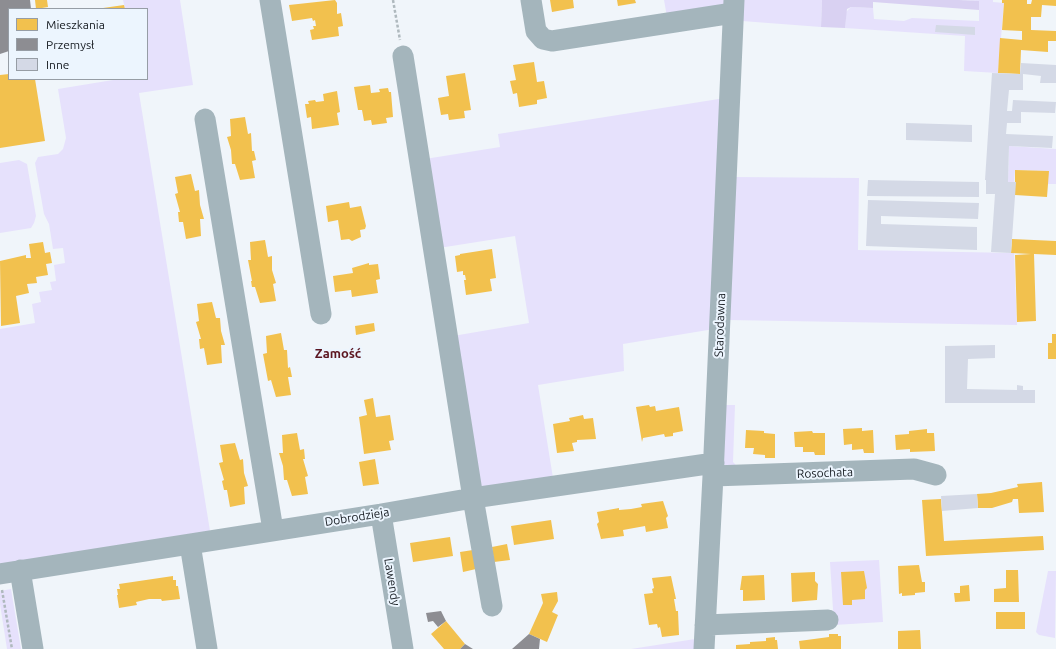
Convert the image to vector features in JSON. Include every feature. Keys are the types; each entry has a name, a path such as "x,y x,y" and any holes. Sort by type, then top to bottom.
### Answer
{"street":[{"path":"270,0 321,314"},
{"path":"531,0 536,31 542,39 552,42 734,6"},
{"name":"Starodawna","path":"704,649 714,470 734,6"},
{"path":"403,56 473,498 492,606"},
{"path":"205,119 273,530"},
{"name":"Rosochata","path":"714,470 914,469 936,475"},
{"name":"Dobrodzieja","path":"7,576 273,530 382,514 473,498 714,470"},
{"name":"Lawendy","path":"382,514 403,649"},
{"path":"190,544 207,649"},
{"path":"7,576 33,649"},
{"path":"705,625 828,620"}],"path":[{"path":"393,0 403,56"},
{"path":"7,576 12,649"}],"shaded area":[{"path":"123,0 180,0 193,85 139,93 210,531 0,564 0,329 35,323 32,304 41,302 39,292 52,290 50,282 56,281 54,265 65,263 63,248 53,249 49,224 44,214 35,163 38,157 58,154 63,149 66,138 58,89 113,80 148,80 148,8 125,8"},
{"path":"664,0 728,0 728,4 667,17"},
{"path":"742,0 822,0 821,27 742,21"},
{"path":"822,0 979,1 979,10 873,2 873,8 851,7 847,9 845,28 821,27"},
{"path":"959,0 993,0 993,2 1004,3 998,73 964,71 965,36 845,28 846,12 851,7 873,8 874,19 904,21 912,18 979,21 979,1"},
{"path":"725,98 714,329 623,344 624,371 538,385 553,478 481,492 453,336 529,323 515,236 439,248 425,159 500,147 498,134"},
{"path":"1009,146 1056,149 1056,184 1048,184 1048,171 1015,170 1014,182 1008,182"},
{"path":"19,160 27,164 36,216 31,228 0,233 0,163"},
{"path":"735,177 859,178 858,250 1014,253 1017,325 728,320"},
{"path":"725,405 735,405 733,462 740,469 721,468"},
{"path":"879,560 883,622 834,625 830,562"},
{"path":"1048,571 1056,571 1055,638 1039,635 1036,632"},
{"path":"11,589 21,649 7,649 0,604 0,591"},
{"path":"695,639 695,649 631,649"}],"building: Mieszkania":[{"path":"35,0 47,0 48,7 36,8"},
{"path":"335,0 337,3 337,14 341,13 343,26 338,27 339,36 312,40 310,30 314,29 313,26 316,26 315,20 313,21 312,18 292,21 289,5"},
{"path":"550,0 573,0 574,8 552,12"},
{"path":"617,0 635,0 636,3 618,6"},
{"path":"1002,0 1027,0 1027,4 1031,4 1032,0 1056,0 1056,6 1042,5 1041,17 1031,17 1031,30 1056,31 1056,41 1048,41 1048,52 1021,50 1020,74 998,73 1000,38 1022,40 1022,31 1002,30 1004,3 1002,3"},
{"path":"124,5 125,8 103,8"},
{"path":"534,62 537,82 544,81 547,98 537,100 537,104 519,107 517,93 513,94 510,81 516,80 513,65"},
{"path":"465,73 471,110 464,111 465,118 449,120 448,114 441,115 438,98 449,96 446,76"},
{"path":"8,74 8,80 35,80 45,141 0,148 0,75"},
{"path":"370,85 371,93 380,92 379,89 388,88 389,92 391,92 393,117 386,118 387,123 372,125 371,120 364,121 362,110 358,110 354,87"},
{"path":"337,91 340,112 337,113 339,125 312,129 311,117 307,118 305,104 309,104 308,101 324,101 323,94"},
{"path":"245,117 248,134 251,133 252,151 254,151 256,160 252,161 255,178 240,180 235,164 232,164 231,150 227,137 231,136 230,119"},
{"path":"1015,170 1049,171 1047,197 1015,195"},
{"path":"191,174 195,191 199,190 200,205 204,219 200,219 201,236 186,239 183,222 179,222 178,212 180,212 175,194 178,193 175,177"},
{"path":"349,202 350,208 361,206 366,226 365,229 360,230 361,237 352,241 349,239 341,240 338,220 328,222 326,206"},
{"path":"1012,239 1056,241 1056,255 1034,254 1036,321 1017,322 1015,255 1031,254 1011,253"},
{"path":"265,240 268,257 272,256 272,270 276,283 273,284 276,301 260,303 255,287 252,287 248,260 251,260 250,242"},
{"path":"43,242 45,253 50,252 52,263 46,264 48,275 36,277 37,283 27,284 29,293 16,296 20,323 1,326 0,261 26,255 26,258 31,258 29,244"},
{"path":"492,249 496,278 490,279 492,291 466,295 464,280 466,280 465,275 463,275 463,271 457,272 455,256"},
{"path":"369,263 369,265 378,264 380,279 376,280 378,293 352,297 351,290 335,292 333,276 353,273 352,268"},
{"path":"212,302 216,318 220,318 221,331 225,345 221,345 222,363 207,365 204,348 200,349 199,339 201,339 196,322 199,321 197,304"},
{"path":"374,323 375,331 356,335 355,326"},
{"path":"281,333 284,350 287,350 288,368 290,367 292,377 288,377 291,395 276,397 271,380 268,381 263,354 267,353 266,336"},
{"path":"1052,334 1056,334 1056,359 1048,359 1048,343 1052,343"},
{"path":"373,398 376,417 390,415 394,440 389,441 391,450 364,454 359,417 367,415 364,400"},
{"path":"649,405 650,407 655,406 656,411 679,407 683,431 673,433 673,436 665,437 664,434 643,438 642,442 636,407"},
{"path":"583,415 584,419 593,418 596,439 577,440 577,442 572,443 574,451 557,453 553,424 570,421 569,418"},
{"path":"862,428 862,431 873,430 874,453 864,453 863,449 852,450 852,444 844,445 843,429"},
{"path":"927,429 927,433 934,433 935,451 910,452 910,449 896,450 895,435 909,434 909,431"},
{"path":"746,430 764,431 764,433 775,434 775,458 765,458 765,455 753,454 754,448 745,448"},
{"path":"812,431 813,433 825,433 825,455 815,455 814,452 803,452 803,447 795,447 794,432"},
{"path":"297,433 300,450 304,449 305,459 303,459 308,476 305,477 308,494 292,496 287,480 284,480 283,466 279,453 283,453 282,435"},
{"path":"235,443 240,460 243,459 244,473 248,486 244,487 245,504 230,507 227,490 224,490 222,481 224,480 219,463 223,462 220,445"},
{"path":"375,459 379,484 363,486 359,462"},
{"path":"1042,482 1044,512 1019,513 1018,499 1013,499 1012,502 992,508 978,508 977,494 991,493 1018,487 1017,484"},
{"path":"941,499 944,541 1043,536 1044,550 926,556 922,500"},
{"path":"663,501 668,516 666,518 668,528 646,532 645,526 623,530 624,536 601,539 597,524 599,522 597,512 619,508 619,510 631,509 642,507 641,504"},
{"path":"551,520 554,539 514,545 511,526"},
{"path":"450,537 453,556 413,562 410,543"},
{"path":"507,544 510,560 494,562 492,547"},
{"path":"473,550 476,569 463,572 460,552"},
{"path":"919,565 922,582 925,582 925,592 915,593 915,595 902,596 902,593 899,594 898,566"},
{"path":"1006,570 1018,570 1019,602 994,602 994,589 1006,588"},
{"path":"864,571 867,588 865,590 865,599 852,600 852,605 843,605 841,572"},
{"path":"815,572 815,581 818,584 817,600 792,602 791,573"},
{"path":"764,575 765,600 743,601 743,590 740,590 742,576"},
{"path":"173,576 173,580 176,580 176,586 178,586 180,599 162,601 161,599 149,599 136,602 137,605 119,608 117,589 120,589 119,584"},
{"path":"671,576 676,599 674,599 676,611 678,611 679,635 662,637 660,627 658,628 657,624 649,625 644,594 653,593 652,589 654,588 652,578"},
{"path":"969,585 970,601 955,602 954,593 960,593 960,586"},
{"path":"557,592 558,601 552,612 558,615 547,642 529,634 543,603 541,594"},
{"path":"996,612 1025,612 1025,629 996,629"},
{"path":"446,621 465,644 460,649 444,649 431,634"},
{"path":"920,630 921,649 898,649 898,631"},
{"path":"829,634 838,634 838,636 841,636 841,649 800,649 799,641 829,637"},
{"path":"775,637 775,640 777,640 778,649 736,649 736,645 766,641 766,638"}],"building: Przemysł":[{"path":"0,0 30,0 31,8 8,8 8,51 0,54"},
{"path":"441,611 446,621 438,627 433,621 428,622 426,613"},
{"path":"529,634 540,639 539,649 512,649"},
{"path":"465,644 473,649 460,649"}],"building: Inne":[{"path":"936,25 975,27 975,35 935,32"},
{"path":"1021,63 1056,65 1056,83 1040,83 1041,76 1023,74 1023,90 1009,90 1007,111 1012,111 1013,100 1056,102 1055,113 1021,112 1021,123 1007,123 1006,134 1053,136 1052,148 1009,146 1008,182 1016,182 1011,253 991,252 995,194 986,194 985,180 992,73 1020,74"},
{"path":"906,123 972,125 972,142 906,140"},
{"path":"868,180 979,182 979,197 867,196"},
{"path":"868,200 979,203 978,219 881,216 881,224 977,227 977,250 866,246"},
{"path":"995,345 995,358 968,359 967,389 1017,390 1017,385 1023,386 1023,390 1035,390 1035,403 945,403 945,346"},
{"path":"977,494 978,508 942,511 941,496"}],"district":[{"name":"Zamość","path":"338,354"}]}
